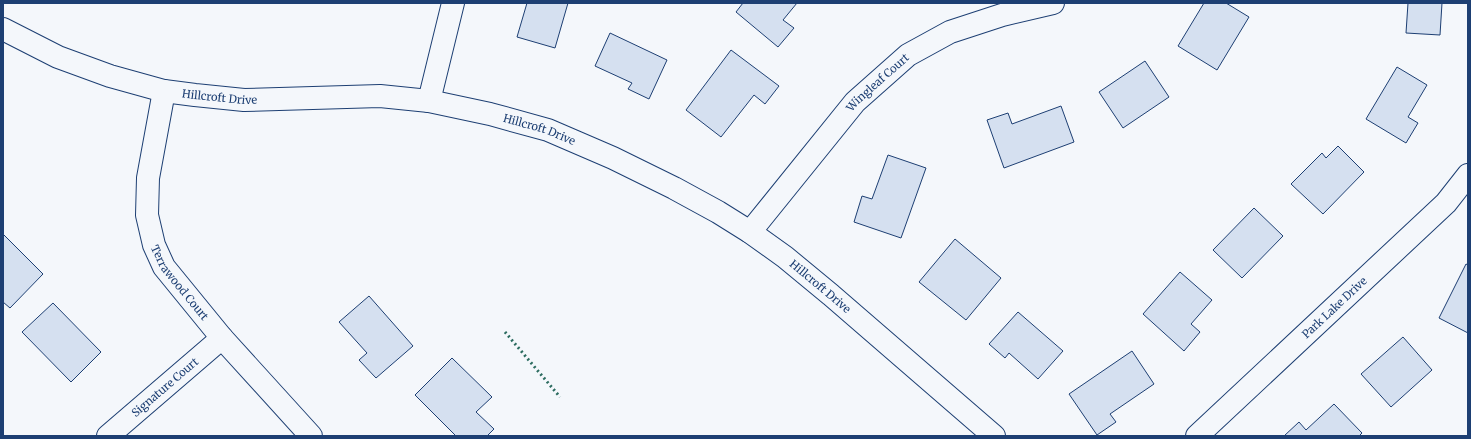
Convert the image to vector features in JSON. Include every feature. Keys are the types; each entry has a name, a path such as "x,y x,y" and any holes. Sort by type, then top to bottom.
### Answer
{"street":[{"path":"429,101 453,3"},
{"name":"Wingleaf Court","path":"750,232 855,102 908,55 950,32 1002,15 1053,3"},
{"name":"Hillcroft Drive","path":"3,30 58,57 110,76 164,90 244,100 380,96 429,101 490,114 548,130 613,158 674,188 718,212 750,232 785,257 831,295 994,436"},
{"name":"Terrawood Court","path":"164,90 148,178 147,215 154,245 164,267 222,338 312,436"},
{"name":"Park Lake Drive","path":"1197,436 1446,203 1468,174"},
{"name":"Signature Court","path":"108,436 222,338"}],"building":[{"path":"527,3 568,3 555,48 517,37"},
{"path":"743,3 797,3 783,20 794,28 778,47 736,12"},
{"path":"1204,3 1226,3 1249,17 1217,70 1178,46"},
{"path":"1408,3 1442,3 1440,35 1406,33"},
{"path":"610,33 667,60 649,99 628,89 632,83 595,66"},
{"path":"731,50 779,86 765,104 754,95 721,137 686,110"},
{"path":"1145,61 1169,97 1123,128 1099,92"},
{"path":"1397,67 1427,85 1408,117 1418,123 1406,143 1366,119"},
{"path":"1061,106 1074,142 1004,168 987,120 1008,113 1012,124"},
{"path":"1338,146 1364,172 1323,214 1291,184 1322,153 1326,158"},
{"path":"888,155 926,168 901,238 854,222 862,196 872,199"},
{"path":"1254,208 1283,236 1242,278 1213,250"},
{"path":"3,234 43,274 10,308 3,302"},
{"path":"955,239 1001,278 966,320 919,282"},
{"path":"1466,264 1468,265 1468,333 1439,318"},
{"path":"1180,272 1212,300 1191,324 1200,332 1184,351 1143,314"},
{"path":"369,296 413,346 376,378 359,360 367,353 339,322"},
{"path":"53,303 101,352 71,382 22,332"},
{"path":"1018,312 1063,351 1038,379 1009,353 1005,358 989,344"},
{"path":"1403,337 1432,370 1391,407 1361,374"},
{"path":"1132,351 1154,384 1110,414 1116,422 1097,435 1069,394"},
{"path":"452,358 492,397 476,412 494,429 487,436 456,436 415,395"},
{"path":"1334,404 1362,433 1359,436 1284,436 1299,422 1306,430"}],"hedge":[{"path":"505,332 560,397"}]}
